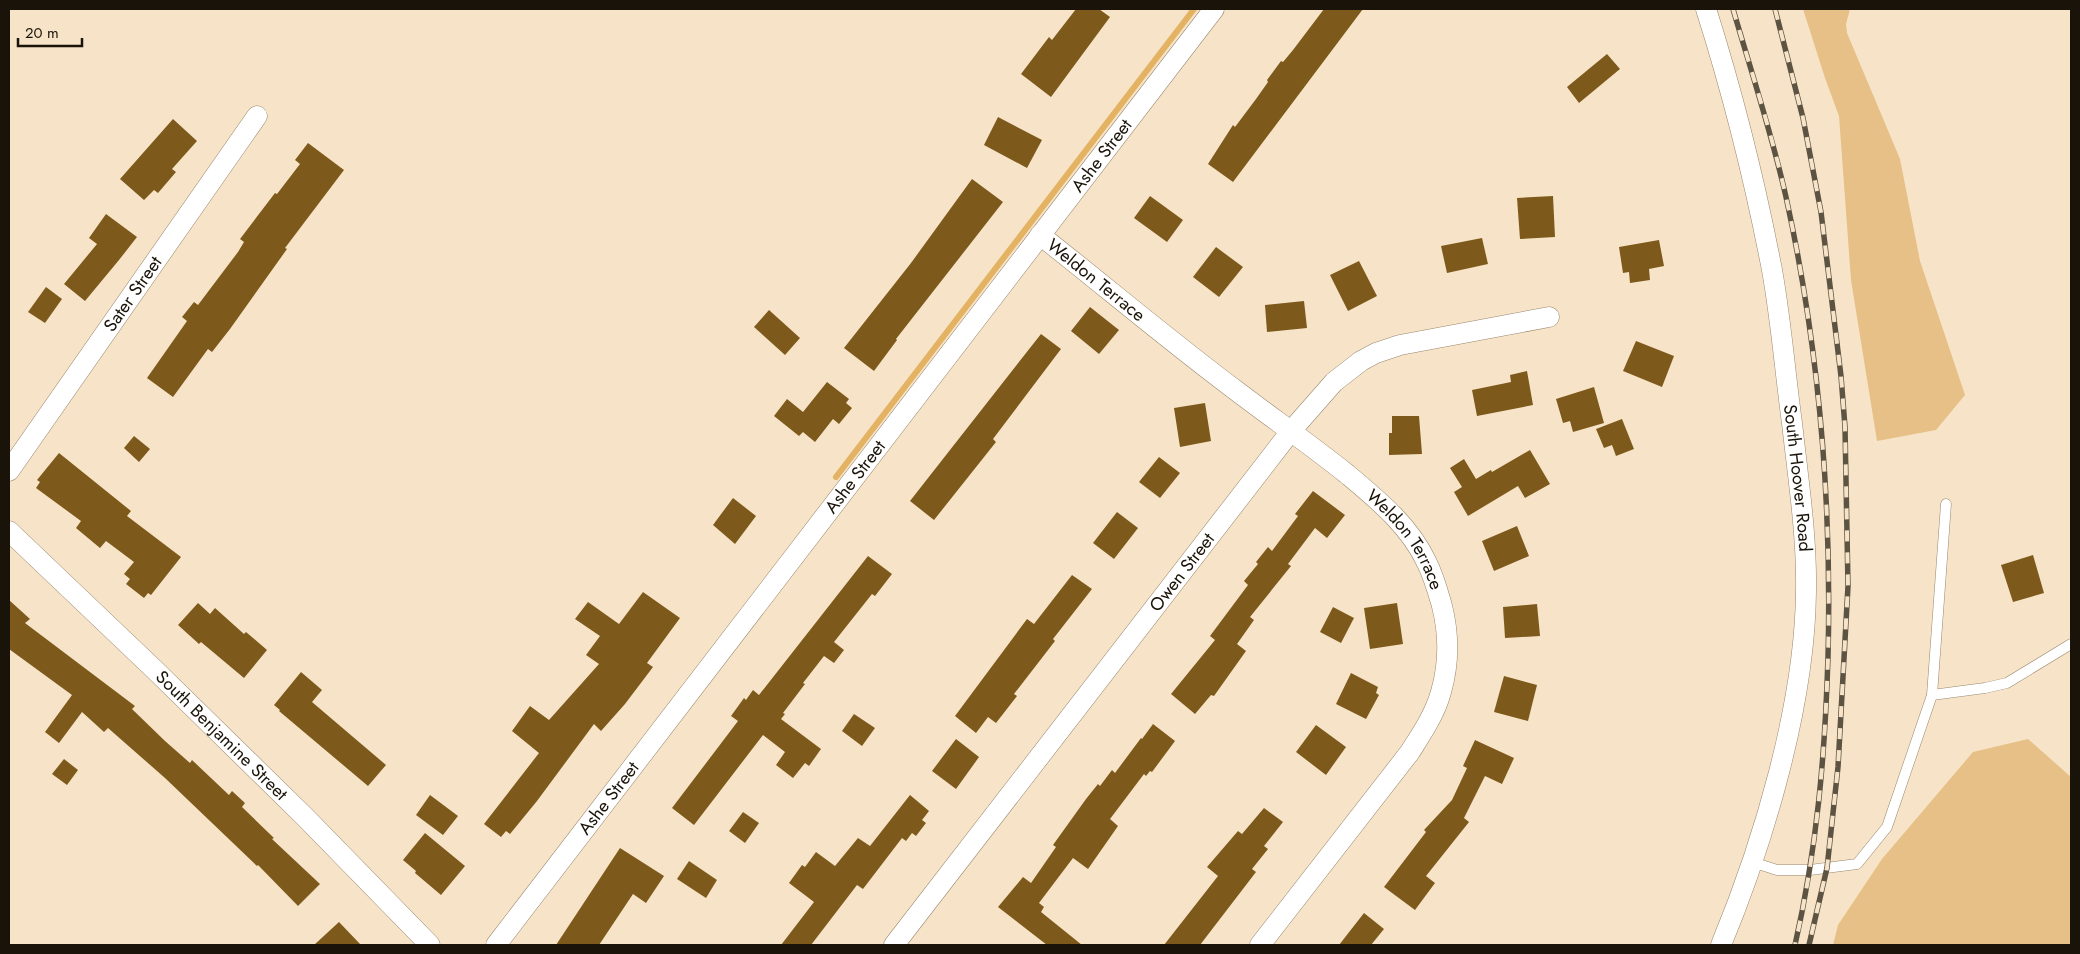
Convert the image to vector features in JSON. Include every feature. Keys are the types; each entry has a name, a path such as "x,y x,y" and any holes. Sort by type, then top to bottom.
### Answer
{"street":[{"name":"Ashe Street","path":"496,945 1214,9"},
{"name":"South Hoover Road","path":"1706,9 1746,150 1772,272 1795,455 1806,591 1797,688 1769,808 1752,862 1721,945"},
{"name":"Sater Street","path":"9,471 257,116"},
{"name":"Weldon Terrace","path":"1040,235 1237,392 1291,431 1377,499 1396,518 1414,542 1427,563 1438,592 1447,641 1447,665 1441,693 1428,724 1410,752 1260,945"},
{"name":"Owen Street","path":"894,945 1291,431 1334,382 1361,361 1376,353 1400,345 1549,317"},
{"name":"South Benjamine Street","path":"9,531 305,817 430,945"}],"lane":[{"path":"1752,862 1777,870 1810,870 1857,864 1887,828 1932,695 1946,504"},
{"path":"1932,695 2007,683 2071,644"}],"shaded area":[{"path":"1803,9 1850,9 1846,24 1847,33 1900,159 1920,261 1965,395 1936,430 1877,441 1851,280 1839,116"},
{"path":"2028,739 2071,777 2071,945 1833,945 1838,925 1882,859 1973,752"}],"building":[{"path":"1076,9 1099,9 1110,17 1051,97 1021,74 1049,37 1052,40"},
{"path":"1324,9 1363,9 1233,182 1208,164 1233,125 1235,127 1281,61 1283,62 1293,50"},
{"path":"1607,54 1620,69 1579,103 1567,87"},
{"path":"998,117 1042,140 1027,168 984,145"},
{"path":"173,119 197,141 172,169 176,172 158,193 154,190 144,200 120,179"},
{"path":"308,143 344,170 285,248 287,249 230,329 212,352 208,349 173,397 147,378 187,321 182,317 194,302 198,305 238,252 244,242 240,239 300,164 295,160"},
{"path":"972,179 1003,202 896,339 874,371 844,348 911,263"},
{"path":"1150,196 1183,220 1167,242 1134,218"},
{"path":"1553,196 1555,237 1520,239 1517,198"},
{"path":"106,214 137,237 85,301 64,284 97,244 89,238"},
{"path":"1482,238 1488,264 1447,273 1441,246"},
{"path":"1659,240 1664,266 1649,269 1650,280 1630,283 1629,272 1623,273 1619,247"},
{"path":"1216,247 1243,267 1219,297 1193,277"},
{"path":"1359,261 1377,296 1348,311 1330,275"},
{"path":"46,287 62,299 45,323 28,312"},
{"path":"1304,301 1307,328 1267,332 1265,305"},
{"path":"1090,307 1119,330 1099,354 1071,331"},
{"path":"769,310 800,338 785,355 754,327"},
{"path":"1041,334 1061,349 993,439 996,442 934,520 910,501"},
{"path":"1636,341 1674,356 1662,387 1623,371"},
{"path":"1527,371 1533,405 1477,416 1472,390 1511,382 1510,375"},
{"path":"827,382 849,399 846,403 852,408 839,424 833,419 815,442 803,432 799,436 774,416 787,399 803,412"},
{"path":"1594,387 1604,423 1573,432 1570,421 1563,423 1556,399"},
{"path":"1205,403 1211,441 1180,447 1174,408"},
{"path":"1392,416 1419,416 1422,454 1389,455 1389,433 1392,433"},
{"path":"1622,419 1634,449 1616,456 1612,445 1604,448 1596,429"},
{"path":"134,436 150,449 139,462 124,448"},
{"path":"1530,450 1550,484 1525,498 1518,486 1468,516 1454,492 1462,487 1450,468 1464,459 1476,479"},
{"path":"59,453 131,511 127,516 181,557 151,595 148,593 144,598 126,584 130,579 124,574 134,562 106,541 100,548 76,528 81,521 36,488 40,482 37,480"},
{"path":"1159,457 1180,473 1160,498 1139,482"},
{"path":"1313,491 1345,515 1327,538 1315,528 1288,564 1291,566 1250,617 1254,620 1237,644 1246,651 1214,696 1211,695 1195,714 1171,694 1215,640 1210,636 1248,585 1244,581 1258,564 1256,562 1268,547 1272,551 1298,516 1295,514"},
{"path":"733,498 756,516 735,544 713,525"},
{"path":"1117,512 1138,528 1114,559 1093,543"},
{"path":"1517,526 1529,556 1494,571 1482,541"},
{"path":"2033,555 2044,593 2013,602 2001,565"},
{"path":"868,556 892,574 875,596 872,594 834,642 844,650 834,663 824,656 803,683 805,684 783,713 785,714 781,719 821,749 809,766 805,763 793,778 776,765 785,752 763,735 694,825 672,808 738,721 731,716 744,698 746,700 753,690 759,695"},
{"path":"1072,575 1092,589 1053,639 1055,641 1014,694 1017,696 996,723 988,717 976,733 955,716 1027,619 1034,624"},
{"path":"643,592 680,618 647,663 653,667 625,704 601,731 594,724 510,834 506,831 501,837 484,824 539,753 512,731 530,706 549,720 599,664 586,655 600,636 575,619 588,602 619,624"},
{"path":"9,600 30,619 25,623 135,706 132,709 165,741 190,763 192,760 229,795 232,791 245,803 242,807 274,838 272,839 320,884 298,906 258,865 165,778 108,728 104,732 82,712 59,743 45,732 72,695 9,649"},
{"path":"198,603 210,614 215,608 244,634 246,632 267,650 244,678 201,642 199,644 178,625"},
{"path":"1397,603 1403,644 1370,649 1364,608"},
{"path":"1537,604 1540,636 1505,638 1503,607"},
{"path":"1333,607 1354,618 1341,643 1320,632"},
{"path":"301,672 322,690 312,702 386,765 368,786 274,705"},
{"path":"1351,673 1378,687 1376,693 1379,695 1366,719 1336,704"},
{"path":"1504,676 1537,685 1528,721 1494,712"},
{"path":"854,714 875,728 862,746 842,731"},
{"path":"1153,724 1175,741 1152,772 1150,771 1146,776 1144,774 1110,819 1118,826 1088,869 1073,858 1039,903 1044,907 1041,912 1082,945 1047,945 998,907 1023,877 1031,883 1056,847 1053,845 1086,799 1098,784 1100,786 1112,770 1115,773"},
{"path":"1316,725 1346,747 1326,775 1296,752"},
{"path":"956,739 979,757 956,789 932,771"},
{"path":"1475,740 1514,758 1502,784 1485,776 1464,818 1469,822 1426,876 1435,883 1415,910 1384,887 1426,832 1424,830 1452,800 1467,768 1463,766"},
{"path":"64,759 78,770 67,785 52,774"},
{"path":"430,795 458,816 443,835 416,815"},
{"path":"910,795 929,811 922,820 926,823 916,836 912,833 906,841 902,838 863,889 857,885 811,945 781,945 814,902 789,883 802,865 805,867 816,852 835,866 858,838 870,846"},
{"path":"1264,808 1283,822 1264,846 1268,849 1252,869 1256,872 1200,945 1164,945 1218,876 1207,867 1238,831 1242,834"},
{"path":"743,812 759,823 745,843 729,831"},
{"path":"425,833 465,866 441,895 403,860"},
{"path":"620,848 664,876 646,903 633,894 599,945 556,945"},
{"path":"689,861 717,880 706,898 677,879"},
{"path":"1364,913 1384,929 1371,945 1339,945"},
{"path":"339,922 361,945 314,945"}],"waterway":[{"path":"836,477 1194,9"}],"railway":[{"path":"1733,9 1786,197 1807,311 1815,368 1825,483 1829,599 1825,730 1819,802 1803,909 1795,945"},
{"path":"1775,9 1803,118 1821,212 1841,376 1845,427 1848,586 1838,767 1827,868 1809,945"}]}
